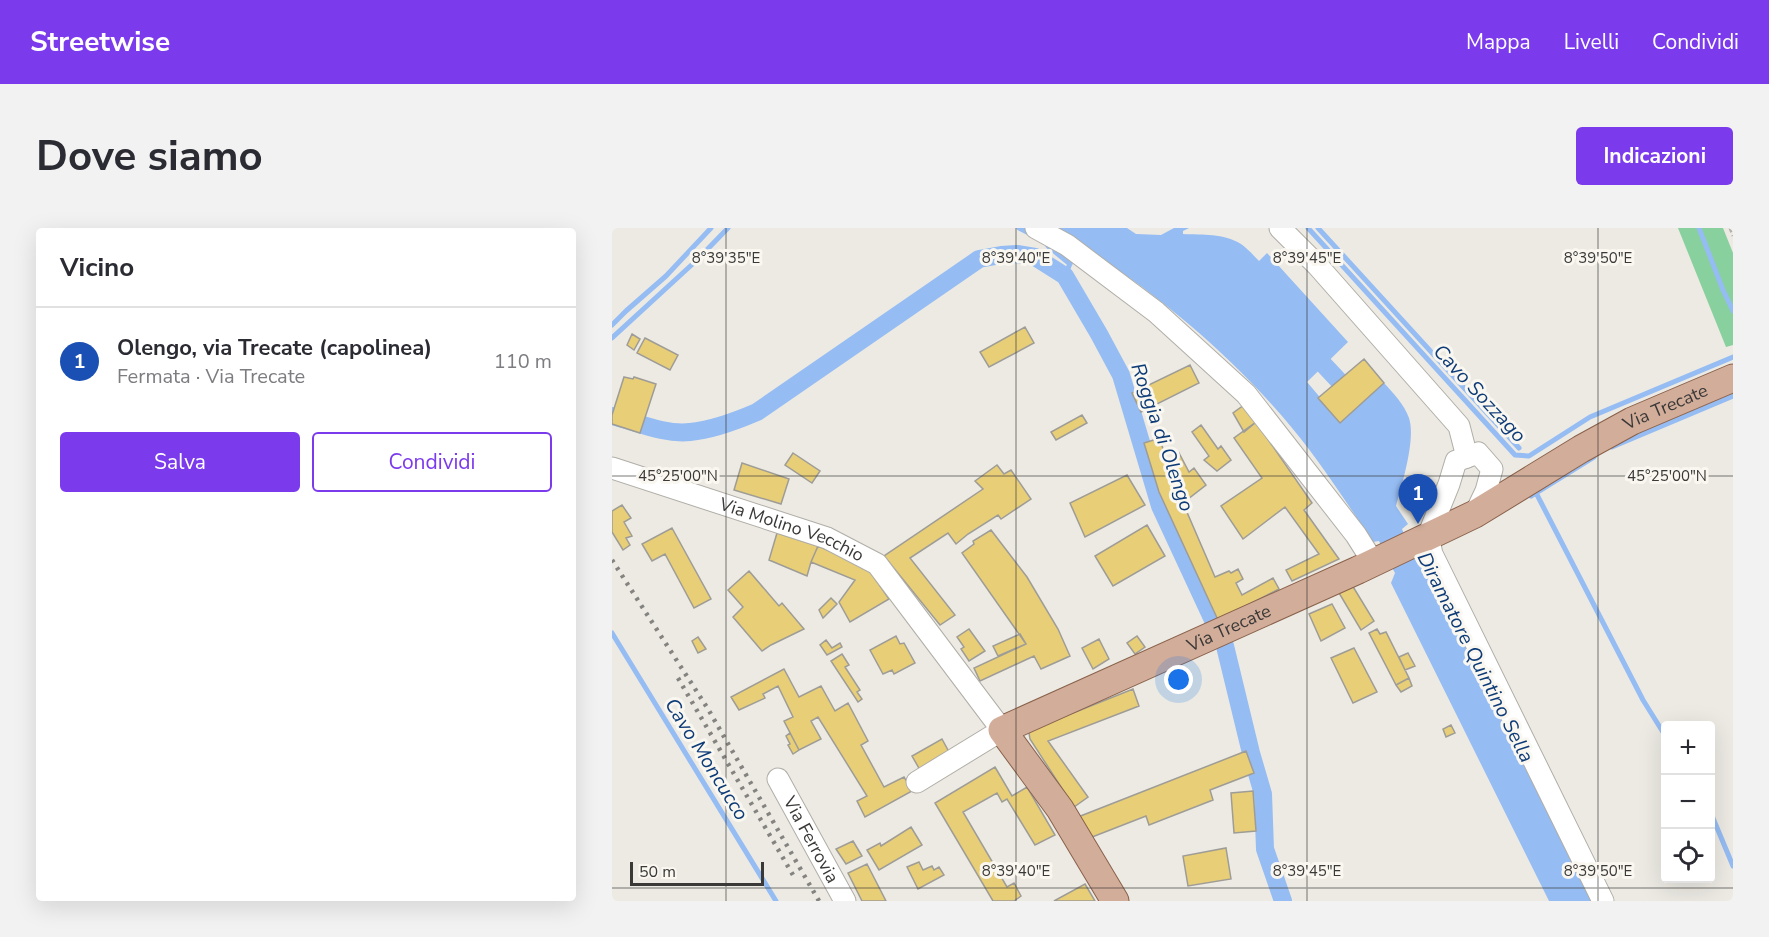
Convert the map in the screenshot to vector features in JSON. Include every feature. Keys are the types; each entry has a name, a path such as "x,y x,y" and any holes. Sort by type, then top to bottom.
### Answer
{"main road":[{"name":"Via Trecate","path":"1002,730 1237,626 1475,514 1581,448 1632,421 1733,378"},
{"path":"1002,730 1060,809 1115,901"}],"street":[{"path":"1036,228 1067,245 1156,312 1246,394 1356,535 1391,554 1432,554 1603,901"},
{"path":"1280,228 1317,265 1460,426 1467,458"},
{"path":"1391,554 1449,484 1456,461 1478,453 1492,469 1486,491 1475,514"},
{"name":"Via Molino Vecchio","path":"612,468 827,538 877,564 1002,730"},
{"name":"Via Trecate","path":"917,782 1002,730"},
{"name":"Via Ferrovia","path":"777,779 845,901"}],"path":[{"path":"1730,228 1733,236"}],"green space":[{"path":"1678,228 1723,228 1733,253 1733,345 1726,347"}],"water":[{"path":"1052,228 1127,228 1136,234 1161,235 1174,228 1189,228 1183,231 1183,234 1213,235 1234,240 1259,261 1267,253 1348,342 1307,382 1341,422 1384,383 1407,413 1411,427 1410,449 1396,506 1408,524 1402,529 1406,539 1383,549 1379,541 1373,542 1306,446 1282,416 1231,362 1204,337 1145,290 1084,247"},
{"path":"1412,552 1418,564 1425,561 1594,901 1549,901 1391,583 1395,573 1389,562"}],"building":[{"path":"1025,327 1034,343 989,367 980,352"},
{"path":"632,334 640,339 634,350 627,345"},
{"path":"645,338 678,355 670,370 637,353"},
{"path":"1364,359 1384,383 1340,423 1318,398"},
{"path":"1190,365 1199,383 1141,412 1132,393"},
{"path":"624,377 633,379 634,377 656,384 640,433 612,424 612,415"},
{"path":"1244,405 1256,422 1244,432 1233,413"},
{"path":"1082,415 1087,423 1056,440 1051,432"},
{"path":"1256,422 1312,503 1304,510 1339,559 1292,581 1286,570 1319,554 1285,507 1243,539 1221,506 1262,478 1234,438"},
{"path":"1201,425 1218,449 1221,446 1231,460 1217,471 1204,460 1209,456 1192,432"},
{"path":"1160,438 1167,464 1179,453 1189,472 1194,468 1206,485 1183,503 1215,577 1238,569 1243,579 1236,583 1242,595 1273,578 1279,589 1218,620 1159,492 1144,443"},
{"path":"793,453 820,471 812,483 785,465"},
{"path":"742,463 789,479 781,504 734,490"},
{"path":"997,465 1004,474 1011,470 1031,499 1001,519 998,515 956,544 948,533 910,558 955,615 940,625 884,556 983,489 975,481"},
{"path":"1127,475 1145,505 1085,537 1070,503"},
{"path":"622,505 631,518 624,522 632,536 626,538 630,545 623,550 612,532 612,511"},
{"path":"1147,525 1165,556 1113,586 1095,556"},
{"path":"672,528 711,599 694,608 665,554 652,561 642,544"},
{"path":"991,530 1027,577 1058,629 1070,656 1041,669 1034,656 980,681 974,668 1026,644 962,553 974,544 973,541"},
{"path":"777,533 818,546 807,576 769,560"},
{"path":"818,546 867,567 889,599 850,622 839,602 855,580 811,562"},
{"path":"749,571 779,606 782,603 804,629 762,651 733,617 743,607 728,590"},
{"path":"1352,585 1374,621 1361,630 1339,593"},
{"path":"831,598 837,604 823,618 819,610"},
{"path":"1332,604 1345,628 1321,641 1309,614"},
{"path":"969,629 985,651 969,661 957,637"},
{"path":"1377,629 1380,634 1386,632 1409,678 1396,685 1369,633"},
{"path":"1020,634 1026,644 998,656 993,646"},
{"path":"896,636 900,644 904,643 915,663 894,674 892,670 883,674 870,650"},
{"path":"1137,636 1145,647 1135,654 1127,643"},
{"path":"698,637 706,649 698,653 692,641"},
{"path":"1099,639 1109,659 1093,669 1082,648"},
{"path":"826,640 832,648 840,643 842,647 827,655 820,645"},
{"path":"1354,648 1377,692 1353,703 1331,658"},
{"path":"1408,653 1415,666 1405,670 1399,657"},
{"path":"842,654 849,665 845,667 860,690 857,692 862,699 858,702 831,661"},
{"path":"784,669 799,697 821,686 835,711 848,703 868,741 861,745 884,787 904,777 912,791 865,817 857,801 867,796 818,717 811,721 821,739 799,750 784,721 793,717 778,686 763,694 765,698 739,710 731,697"},
{"path":"1409,678 1412,686 1401,692 1396,685"},
{"path":"1133,689 1139,706 1048,741 1088,797 1074,807 1030,739 1029,733 1032,729"},
{"path":"1451,725 1455,733 1446,737 1443,729"},
{"path":"790,733 799,750 793,754 786,736"},
{"path":"942,739 949,752 920,770 912,756"},
{"path":"1246,751 1254,773 1210,790 1213,800 1149,825 1146,816 1087,839 1078,817"},
{"path":"995,767 1012,796 1027,787 1055,835 1035,845 1007,799 1002,802 997,793 963,812 1007,887 1014,883 1021,896 1014,901 993,901 935,803"},
{"path":"1253,791 1256,831 1234,833 1231,793"},
{"path":"911,827 922,845 879,870 867,850 880,843 881,846"},
{"path":"853,841 862,856 846,864 836,849"},
{"path":"1226,848 1231,879 1188,886 1183,856"},
{"path":"919,862 923,870 932,866 934,870 939,867 944,875 918,889 907,867"},
{"path":"867,864 886,901 862,901 848,873"},
{"path":"1085,884 1095,901 1054,901"}],"waterway":[{"path":"612,325 666,276 711,228"},
{"path":"612,338 698,259 728,228"},
{"path":"1019,228 1031,234"},
{"name":"Cavo Sozzago","path":"1308,228 1515,455 1529,456 1590,417 1733,357"},
{"path":"1318,228 1519,448"},
{"path":"1699,228 1733,311"},
{"path":"1048,246 1070,264"},
{"name":"Roggia di Olengo","path":"612,416 661,430 680,432 716,427 757,412 979,259 1017,254 1035,257 1065,276 1121,375 1160,506 1225,646 1263,794 1265,849 1283,901"},
{"path":"1065,276 1071,261"},
{"path":"1308,348 1355,398"},
{"path":"1612,447 1733,396"},
{"path":"1531,496 1594,457"},
{"path":"1533,487 1643,700 1661,729"},
{"name":"Cavo Moncucco","path":"612,633 776,901"},
{"path":"1715,823 1733,866"}],"railway":[{"path":"612,560 708,709 819,901"},
{"path":"678,678 793,875"}],"place":[{"name":"Olengo, via Trecate (capolinea)","path":"1418,524"}],"water label":[{"name":"Diramatore Quintino Sella","path":"1476,657"}]}
